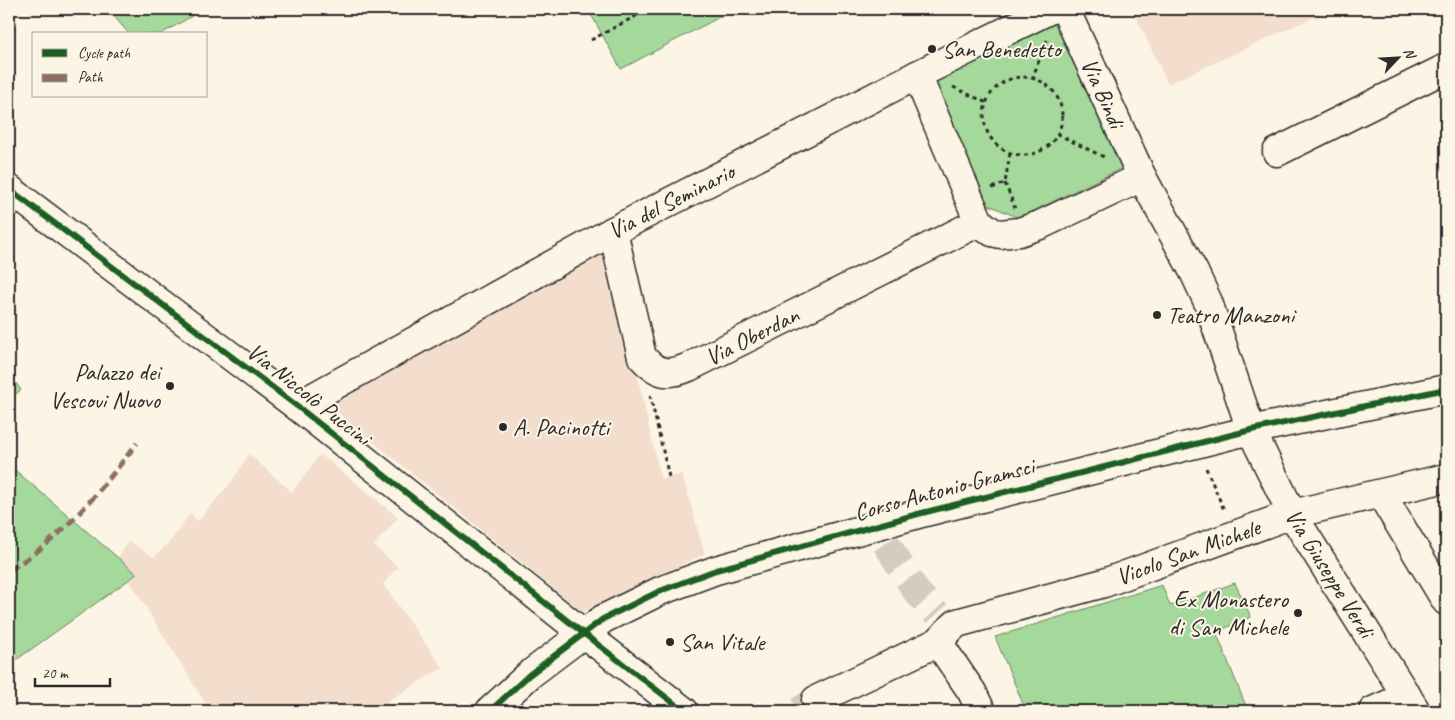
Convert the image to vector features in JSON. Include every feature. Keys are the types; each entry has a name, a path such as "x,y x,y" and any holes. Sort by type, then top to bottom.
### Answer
{"street":[{"name":"Via del Seminario","path":"296,406 613,231 917,75 1052,9"},
{"name":"Via Bindi","path":"1065,9 1142,176 1194,272 1208,302 1249,425"},
{"path":"1277,152 1446,68"},
{"path":"917,75 979,222 992,232 1000,234 1019,232 1040,225 1142,176"},
{"name":"Via Niccolò Puccini","path":"9,189 296,406 583,633 661,701 684,711"},
{"name":"Via Oberdan","path":"642,357 650,366 659,371 670,373 683,370 979,222"},
{"path":"613,231 642,357"},
{"name":"Corso Antonio Gramsci","path":"490,711 529,675 583,633 610,616 660,591 695,577 716,570 883,534 1196,444 1249,425 1446,378"},
{"name":"Corso Antonio Gramsci","path":"583,633 593,618 602,610 616,603 693,570 764,546 1164,438 1249,425 1446,389"},
{"name":"Via Giuseppe Verdi","path":"1249,425 1292,514 1411,704"},
{"name":"Vicolo San Michele","path":"816,700 938,642 949,630 947,619 1104,583 1292,514 1446,478"},
{"path":"1381,494 1446,601"},
{"path":"938,642 972,692 981,711"},
{"path":"1373,711 1411,704"}],"path":[{"path":"591,40 649,9"},
{"path":"1032,79 1048,37"},
{"path":"1018,78 1032,79 1052,91 1059,104 1061,119 1058,134 1049,145 1037,152 1023,155 1010,153 997,145 988,132 984,118 987,103 994,91 1005,82 1018,78"},
{"path":"951,86 987,103"},
{"path":"1058,134 1108,159"},
{"path":"1010,153 1005,182 1015,209"},
{"path":"988,190 1005,182"},
{"path":"642,357 669,478"},
{"path":"1196,444 1234,536"}],"shaded area":[{"path":"1132,9 1332,9 1168,84"},
{"name":"A. Pacinotti","path":"608,246 661,479 682,474 705,554 582,612 322,400"},
{"path":"249,454 292,492 320,454 398,517 374,546 398,567 383,584 443,668 386,702 391,711 210,711 129,580 137,575 118,558 129,541 154,557 173,538 190,513 198,521 232,481"}],"green space":[{"path":"109,9 189,9 192,16 164,32 127,32"},
{"path":"588,9 735,9 621,69"},
{"path":"1055,20 1124,167 1019,218 984,203 933,78"},
{"path":"9,374 21,390 9,399"},
{"path":"9,465 137,574 9,665"},
{"path":"1235,583 1251,617 1216,632 1248,711 1026,711 995,637 1162,585 1170,606"}],"tunnel":[{"path":"886,543 916,591 937,614"},
{"path":"799,711 816,700"}],"marked path":[{"path":"9,570 28,558 63,529 94,497 137,443"}],"cycle path":[{"path":"9,189 297,406 684,711"},
{"path":"490,711 529,675 603,619 660,591 716,570 918,514 1251,430 1446,389"}],"place":[{"name":"San Benedetto","path":"932,49"},
{"name":"Teatro Manzoni","path":"1157,315"},
{"name":"Palazzo dei Vescovi Nuovo","path":"170,386"},
{"name":"A. Pacinotti","path":"503,427"},
{"name":"Ex Monastero di San Michele","path":"1298,613"},
{"name":"San Vitale","path":"670,642"}]}
